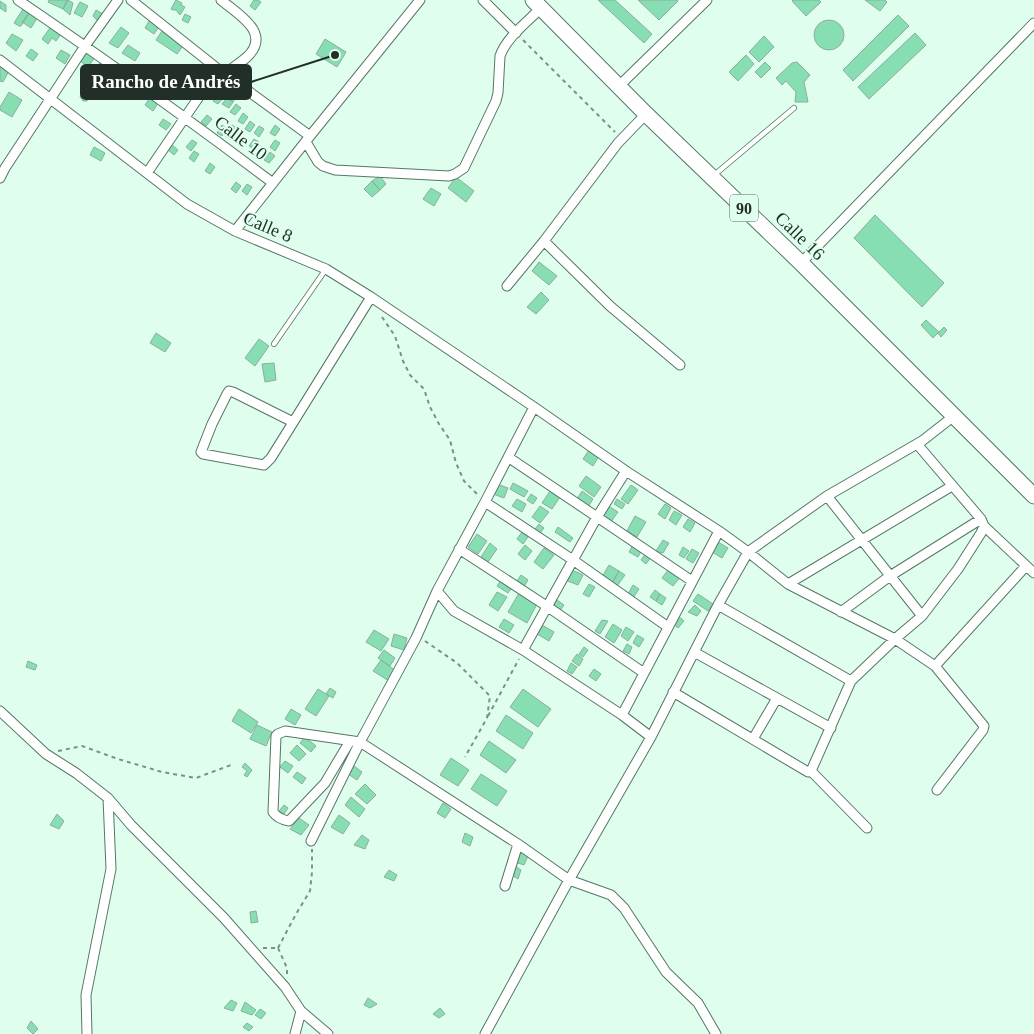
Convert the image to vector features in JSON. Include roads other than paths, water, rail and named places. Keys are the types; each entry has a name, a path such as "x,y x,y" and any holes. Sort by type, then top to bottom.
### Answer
{"highway":[{"name":"Calle 16","path":"537,4 619,86 641,119 712,177 954,416"},
{"name":"90","path":"954,416 1034,496"}],"street":[{"name":"Calle 10","path":"18,0 186,117 273,183"},
{"path":"0,178 85,46 118,0"},
{"path":"131,0 308,139 318,162 324,166 335,170 449,176 456,174 464,168 496,101 500,56 506,45 529,20 537,4"},
{"path":"147,173 186,117 222,71 248,56 256,44 256,36 252,26 221,0"},
{"path":"235,231 420,0"},
{"path":"483,0 518,31"},
{"path":"619,86 707,0"},
{"path":"801,263 1034,23"},
{"name":"Calle 8","path":"0,60 187,204 235,231 326,269 534,407 626,471 719,531 788,584 895,639 935,666 984,726 984,730 937,790"},
{"path":"508,286 624,136 641,119"},
{"path":"544,241 610,306 680,365"},
{"path":"293,422 233,392 229,392 212,424 201,452 203,454 264,465 271,458 371,298"},
{"path":"311,841 360,742 416,638 437,590 534,407"},
{"path":"485,1034 569,880 651,736 718,605 748,552 827,496 934,433 954,416"},
{"path":"919,442 982,523 1034,573"},
{"path":"508,457 692,581"},
{"path":"523,650 597,517 626,471"},
{"path":"788,584 952,486"},
{"path":"827,496 922,616"},
{"path":"485,502 573,560 668,627"},
{"path":"842,612 890,576 982,523"},
{"path":"811,771 851,682 895,639 922,616 958,569 981,533 982,523"},
{"path":"622,715 719,531"},
{"path":"459,549 548,606 644,673"},
{"path":"935,666 1026,566"},
{"path":"437,590 454,611 523,650 651,736"},
{"path":"718,605 851,682"},
{"path":"694,652 830,728"},
{"path":"673,692 808,772 811,771 866,828"},
{"path":"753,739 777,698"},
{"path":"0,712 46,754 76,773 108,798 131,825 224,918 285,986 301,1011 328,1034"},
{"path":"350,741 326,783 289,821 275,815 273,812 276,736 278,734 285,731 360,742 518,844 569,880 611,895 624,908 666,972 698,1003 716,1034"},
{"path":"87,1034 86,995 111,869 108,798"},
{"path":"505,886 518,844"},
{"path":"295,1034 301,1011"}],"lane":[{"path":"712,177 794,108"},
{"path":"274,344 326,269"}],"place":[{"name":"Rancho de Andrés","path":"335,55"}]}
